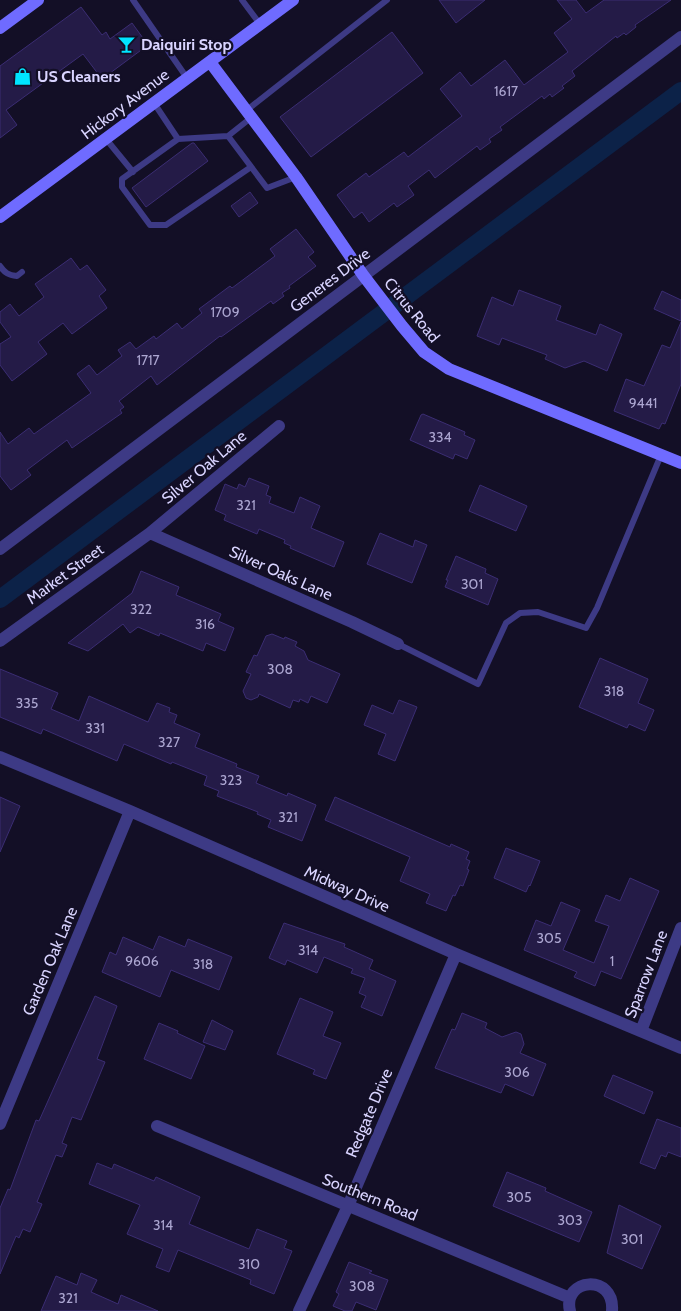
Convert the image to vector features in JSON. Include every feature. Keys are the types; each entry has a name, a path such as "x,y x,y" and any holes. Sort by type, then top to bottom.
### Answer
{"street":[{"path":"0,28 38,0"},
{"name":"Hickory Avenue","path":"0,217 293,0"},
{"name":"Generes Drive","path":"0,549 366,279 681,37"},
{"name":"Citrus Road","path":"210,62 296,177 366,279 424,352 449,369 681,462"},
{"name":"Silver Oak Lane","path":"150,533 279,426"},
{"name":"Market Street","path":"0,642 150,533"},
{"name":"Silver Oaks Lane","path":"150,533 398,644"},
{"name":"Midway Drive","path":"0,757 130,811 456,954 681,1048"},
{"name":"Garden Oak Lane","path":"0,1124 130,811"},
{"name":"Sparrow Lane","path":"641,1031 681,928"},
{"name":"Redgate Drive","path":"299,1311 348,1206 456,954"},
{"name":"Southern Road","path":"157,1126 348,1206 570,1305 577,1288 583,1285 598,1285 605,1289 610,1297 612,1311"}],"lane":[{"path":"133,0 188,78"},
{"path":"242,0 260,24"},
{"path":"251,167 166,225 150,225 122,187 122,179 178,139 228,136 249,114 387,0"},
{"path":"153,103 178,139"},
{"path":"228,136 267,188 296,177"},
{"path":"106,138 133,172"},
{"path":"0,266 4,272 10,275 17,276 22,272"},
{"path":"398,644 478,684 506,623 520,613 538,612 586,628 597,608 662,454"}],"building":[{"path":"439,0 485,0 456,23"},
{"path":"557,0 576,0 586,13 604,0 671,0 635,25 636,27 626,35 624,33 617,38 616,36 572,71 575,76 552,97 550,94 544,99 542,96 500,127 502,130 489,139 491,142 480,150 477,146 435,178 429,170 408,186 414,195 397,207 394,203 369,222 362,212 354,218 337,195 366,173 369,177 404,152 408,157 462,116 440,89 460,72 471,86 505,60 524,85 568,52 554,33 572,19"},
{"path":"81,7 102,35 106,32 110,39 132,23 148,45 102,79 83,54 6,110 17,125 0,138 0,66"},
{"path":"392,32 423,73 311,157 280,117"},
{"path":"192,143 208,161 146,207 132,188"},
{"path":"250,192 258,203 239,217 231,206"},
{"path":"296,229 314,252 308,257 316,266 289,286 290,288 282,293 284,296 273,304 271,301 220,336 157,385 151,376 119,401 124,407 120,410 122,413 72,448 67,440 27,470 31,475 11,490 0,476 0,432 8,444 29,428 34,434 91,393 77,374 89,365 97,375 122,356 118,350 130,342 136,349 154,336 156,339 177,323 182,329 202,313 199,309 230,286 232,288 275,256 270,249"},
{"path":"71,258 80,270 87,265 106,290 99,296 107,308 72,334 63,323 38,342 47,354 12,381 0,365 0,344 11,337 0,322 0,312 10,304 19,316 44,297 35,284"},
{"path":"519,290 561,306 556,320 596,335 600,324 622,334 607,371 584,361 565,368 545,359 547,355 502,338 499,345 477,336 492,297 513,306"},
{"path":"662,291 681,300 681,321 654,309"},
{"path":"681,322 681,384 665,424 662,423 659,429 614,411 626,379 644,386 662,345 670,348"},
{"path":"423,414 465,432 464,435 475,440 467,459 455,454 453,459 410,440"},
{"path":"249,478 269,486 266,495 271,497 269,503 294,513 300,497 320,506 311,528 344,542 334,567 290,548 291,546 284,543 285,540 259,529 257,534 224,520 226,515 215,510 225,484 237,489 239,484 245,487"},
{"path":"480,485 527,506 516,531 469,511"},
{"path":"380,533 413,547 415,540 427,545 412,583 367,564"},
{"path":"456,556 486,569 485,573 498,579 488,605 445,587"},
{"path":"141,571 179,587 176,595 221,614 218,621 234,628 225,651 206,643 203,651 160,633 159,636 138,627 130,633 123,624 88,651 68,643 132,593"},
{"path":"272,634 297,642 295,646 304,651 308,660 340,674 327,703 311,696 308,703 300,699 299,702 293,700 290,708 259,694 258,697 251,700 246,698 243,691 251,674 246,672 254,655 257,656 266,636"},
{"path":"600,658 648,679 638,703 654,710 645,731 629,724 627,728 579,707"},
{"path":"0,669 58,693 51,709 79,721 89,696 148,722 157,703 170,708 169,712 177,715 174,723 200,734 195,747 237,764 236,767 259,776 256,783 287,796 288,793 316,805 302,841 268,827 271,820 257,814 258,812 217,796 219,791 204,785 207,776 172,762 171,764 124,744 117,761 43,729 41,734 0,717"},
{"path":"399,700 417,707 395,761 378,754 386,734 364,725 372,705 393,714"},
{"path":"0,797 20,806 0,852"},
{"path":"335,797 450,847 451,844 469,852 466,859 470,861 467,869 469,870 463,886 460,885 455,896 453,895 446,911 426,903 430,894 400,881 410,857 325,820"},
{"path":"506,848 540,861 526,892 494,878"},
{"path":"630,878 659,891 621,979 601,971 595,986 574,977 577,972 524,950 536,920 551,926 561,902 580,910 563,950 594,963 609,926 595,921 606,895 620,901"},
{"path":"284,923 345,944 344,947 373,960 369,969 396,981 382,1016 361,1007 366,996 359,993 365,978 351,973 353,969 324,957 317,973 287,960 285,965 269,958"},
{"path":"159,936 185,947 188,939 232,957 219,990 171,970 160,997 102,972 110,952 116,955 123,937 153,950"},
{"path":"95,996 117,1006 97,1059 105,1062 81,1120 72,1117 62,1143 67,1145 62,1157 56,1155 37,1202 42,1204 30,1232 23,1229 19,1238 16,1236 0,1274 0,1208 8,1189 10,1190 36,1120 39,1121"},
{"path":"300,998 333,1012 323,1036 341,1043 326,1079 313,1074 315,1070 277,1054"},
{"path":"462,1013 487,1023 485,1028 502,1037 516,1032 521,1034 524,1044 520,1053 546,1064 533,1096 505,1084 501,1093 435,1068 452,1029 455,1030"},
{"path":"212,1020 233,1031 225,1050 203,1042"},
{"path":"159,1023 205,1046 191,1079 144,1059"},
{"path":"613,1075 653,1092 644,1114 604,1096"},
{"path":"657,1119 681,1128 681,1157 668,1152 666,1157 661,1155 655,1169 640,1163"},
{"path":"97,1163 112,1169 114,1164 154,1181 156,1177 200,1197 189,1224 249,1249 257,1229 287,1241 284,1248 292,1251 274,1294 250,1284 251,1280 178,1250 169,1272 156,1267 163,1249 127,1234 140,1205 89,1184"},
{"path":"507,1172 546,1188 545,1191 592,1212 579,1242 493,1206"},
{"path":"619,1205 661,1226 642,1269 607,1253"},
{"path":"349,1262 372,1271 369,1273 388,1280 376,1310 356,1302 352,1311 345,1311 333,1306 339,1294 336,1292"},
{"path":"81,1273 97,1280 91,1292 118,1304 121,1295 158,1311 41,1311 56,1276 77,1285"}],"waterway":[{"path":"0,599 681,91"}],"place":[{"name":"Daiquiri Stop","path":"127,44"},
{"name":"US Cleaners","path":"23,76"}]}
